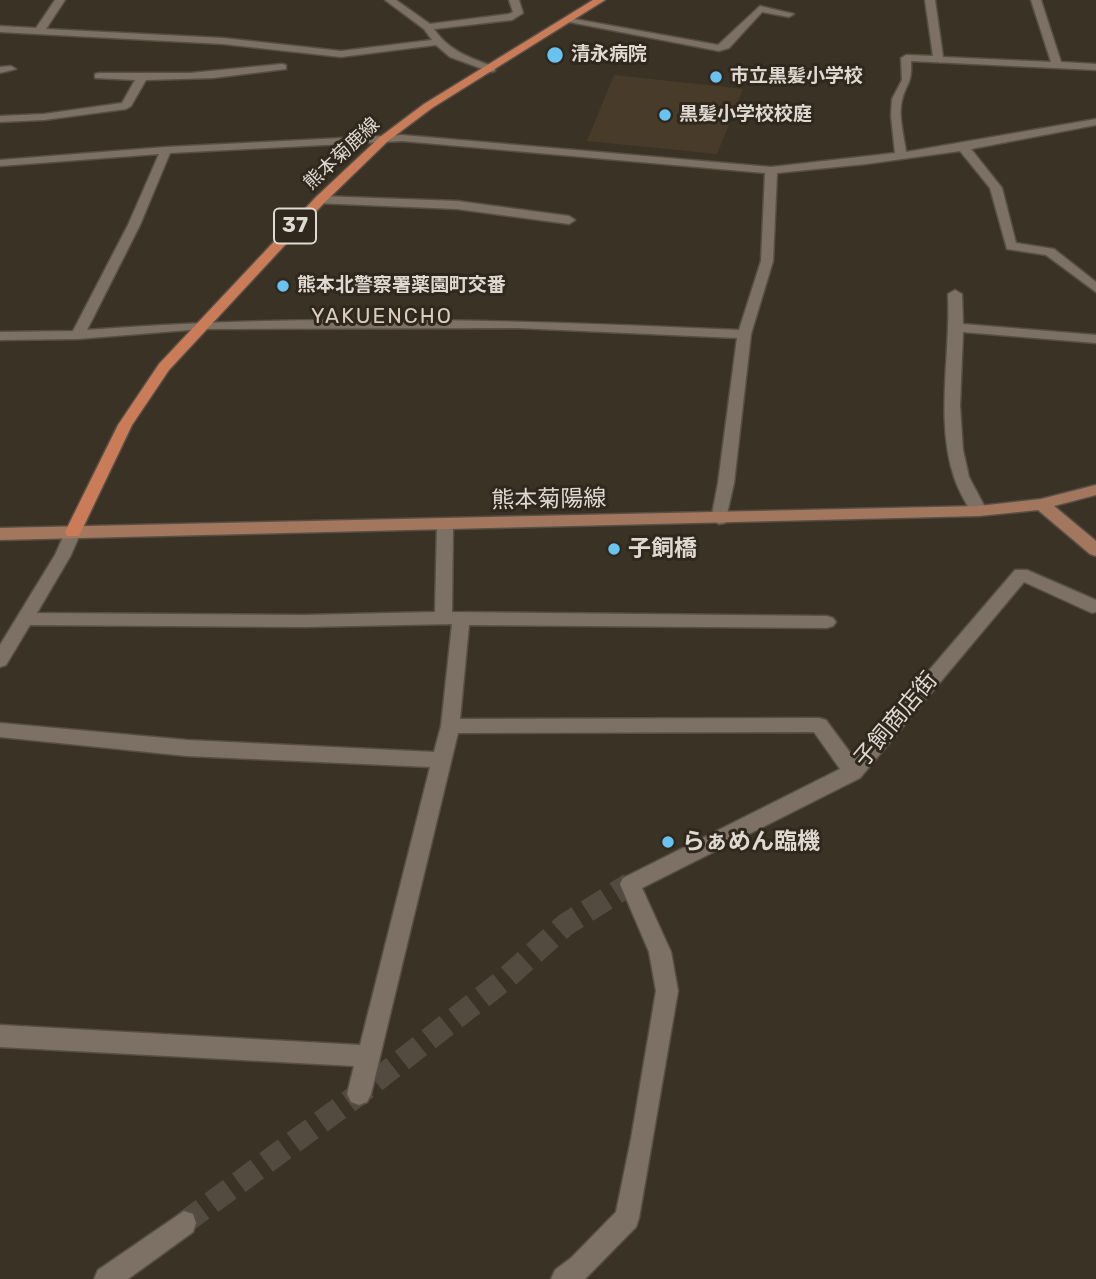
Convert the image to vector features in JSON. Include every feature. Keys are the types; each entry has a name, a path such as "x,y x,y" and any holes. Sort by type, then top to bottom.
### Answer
{"main road":[{"name":"熊本菊鹿線","path":"73,532 125,425 164,367 320,200 384,139 428,106 600,0"},
{"name":"熊本菊陽線","path":"0,534 445,526 979,511 1041,504 1096,490"},
{"path":"1041,504 1096,550"}],"street":[{"path":"40,30 60,0"},
{"path":"390,0 428,27 438,42 453,55 491,69"},
{"path":"428,27 512,17 518,13 514,0"},
{"path":"930,0 938,58"},
{"path":"1035,0 1057,65"},
{"path":"569,20 719,48 726,46 760,9 789,14"},
{"path":"0,29 223,41 341,54 438,42"},
{"path":"901,156 895,116 897,99 907,80 905,61 911,57 1096,67"},
{"path":"99,76 142,78 236,74 282,67"},
{"path":"0,119 44,117 126,106 142,78"},
{"path":"0,163 166,150 416,139 771,170 963,147 1096,122"},
{"path":"963,147 996,188 1010,246 1050,252 1096,288"},
{"path":"78,335 134,225 166,150"},
{"path":"719,519 726,483 744,334 767,261 771,170"},
{"path":"320,200 457,205 569,220"},
{"path":"955,295 958,328 952,426 960,474 979,511"},
{"path":"0,336 78,335 201,325 567,325 744,334"},
{"path":"958,328 1096,339"},
{"path":"359,1094 450,726 452,619 445,526"},
{"path":"0,660 63,555 73,532"},
{"name":"子飼商店街","path":"564,1279 580,1267 627,1218 643,1139 667,991 660,952 630,884 853,772 1020,574 1096,606"},
{"path":"25,619 827,622"},
{"path":"450,726 819,725 853,772"},
{"path":"0,730 187,748 440,760"},
{"path":"0,1036 368,1056"},
{"path":"107,1279 184,1223"}],"shaded area":[{"name":"黒髪小学校校庭","path":"614,75 743,89 717,154 587,141"}],"tunnel":[{"path":"184,1223 359,1094 504,980 565,925 630,884"}],"place":[{"name":"清永病院","path":"555,55"},
{"name":"市立黒髪小学校","path":"716,77"},
{"name":"黒髪小学校校庭","path":"665,115"},
{"name":"熊本北警察署薬園町交番","path":"283,286"},
{"name":"子飼橋","path":"614,549"},
{"name":"らぁめん臨機","path":"668,842"}],"district":[{"name":"YAKUENCHO","path":"382,317"}]}
